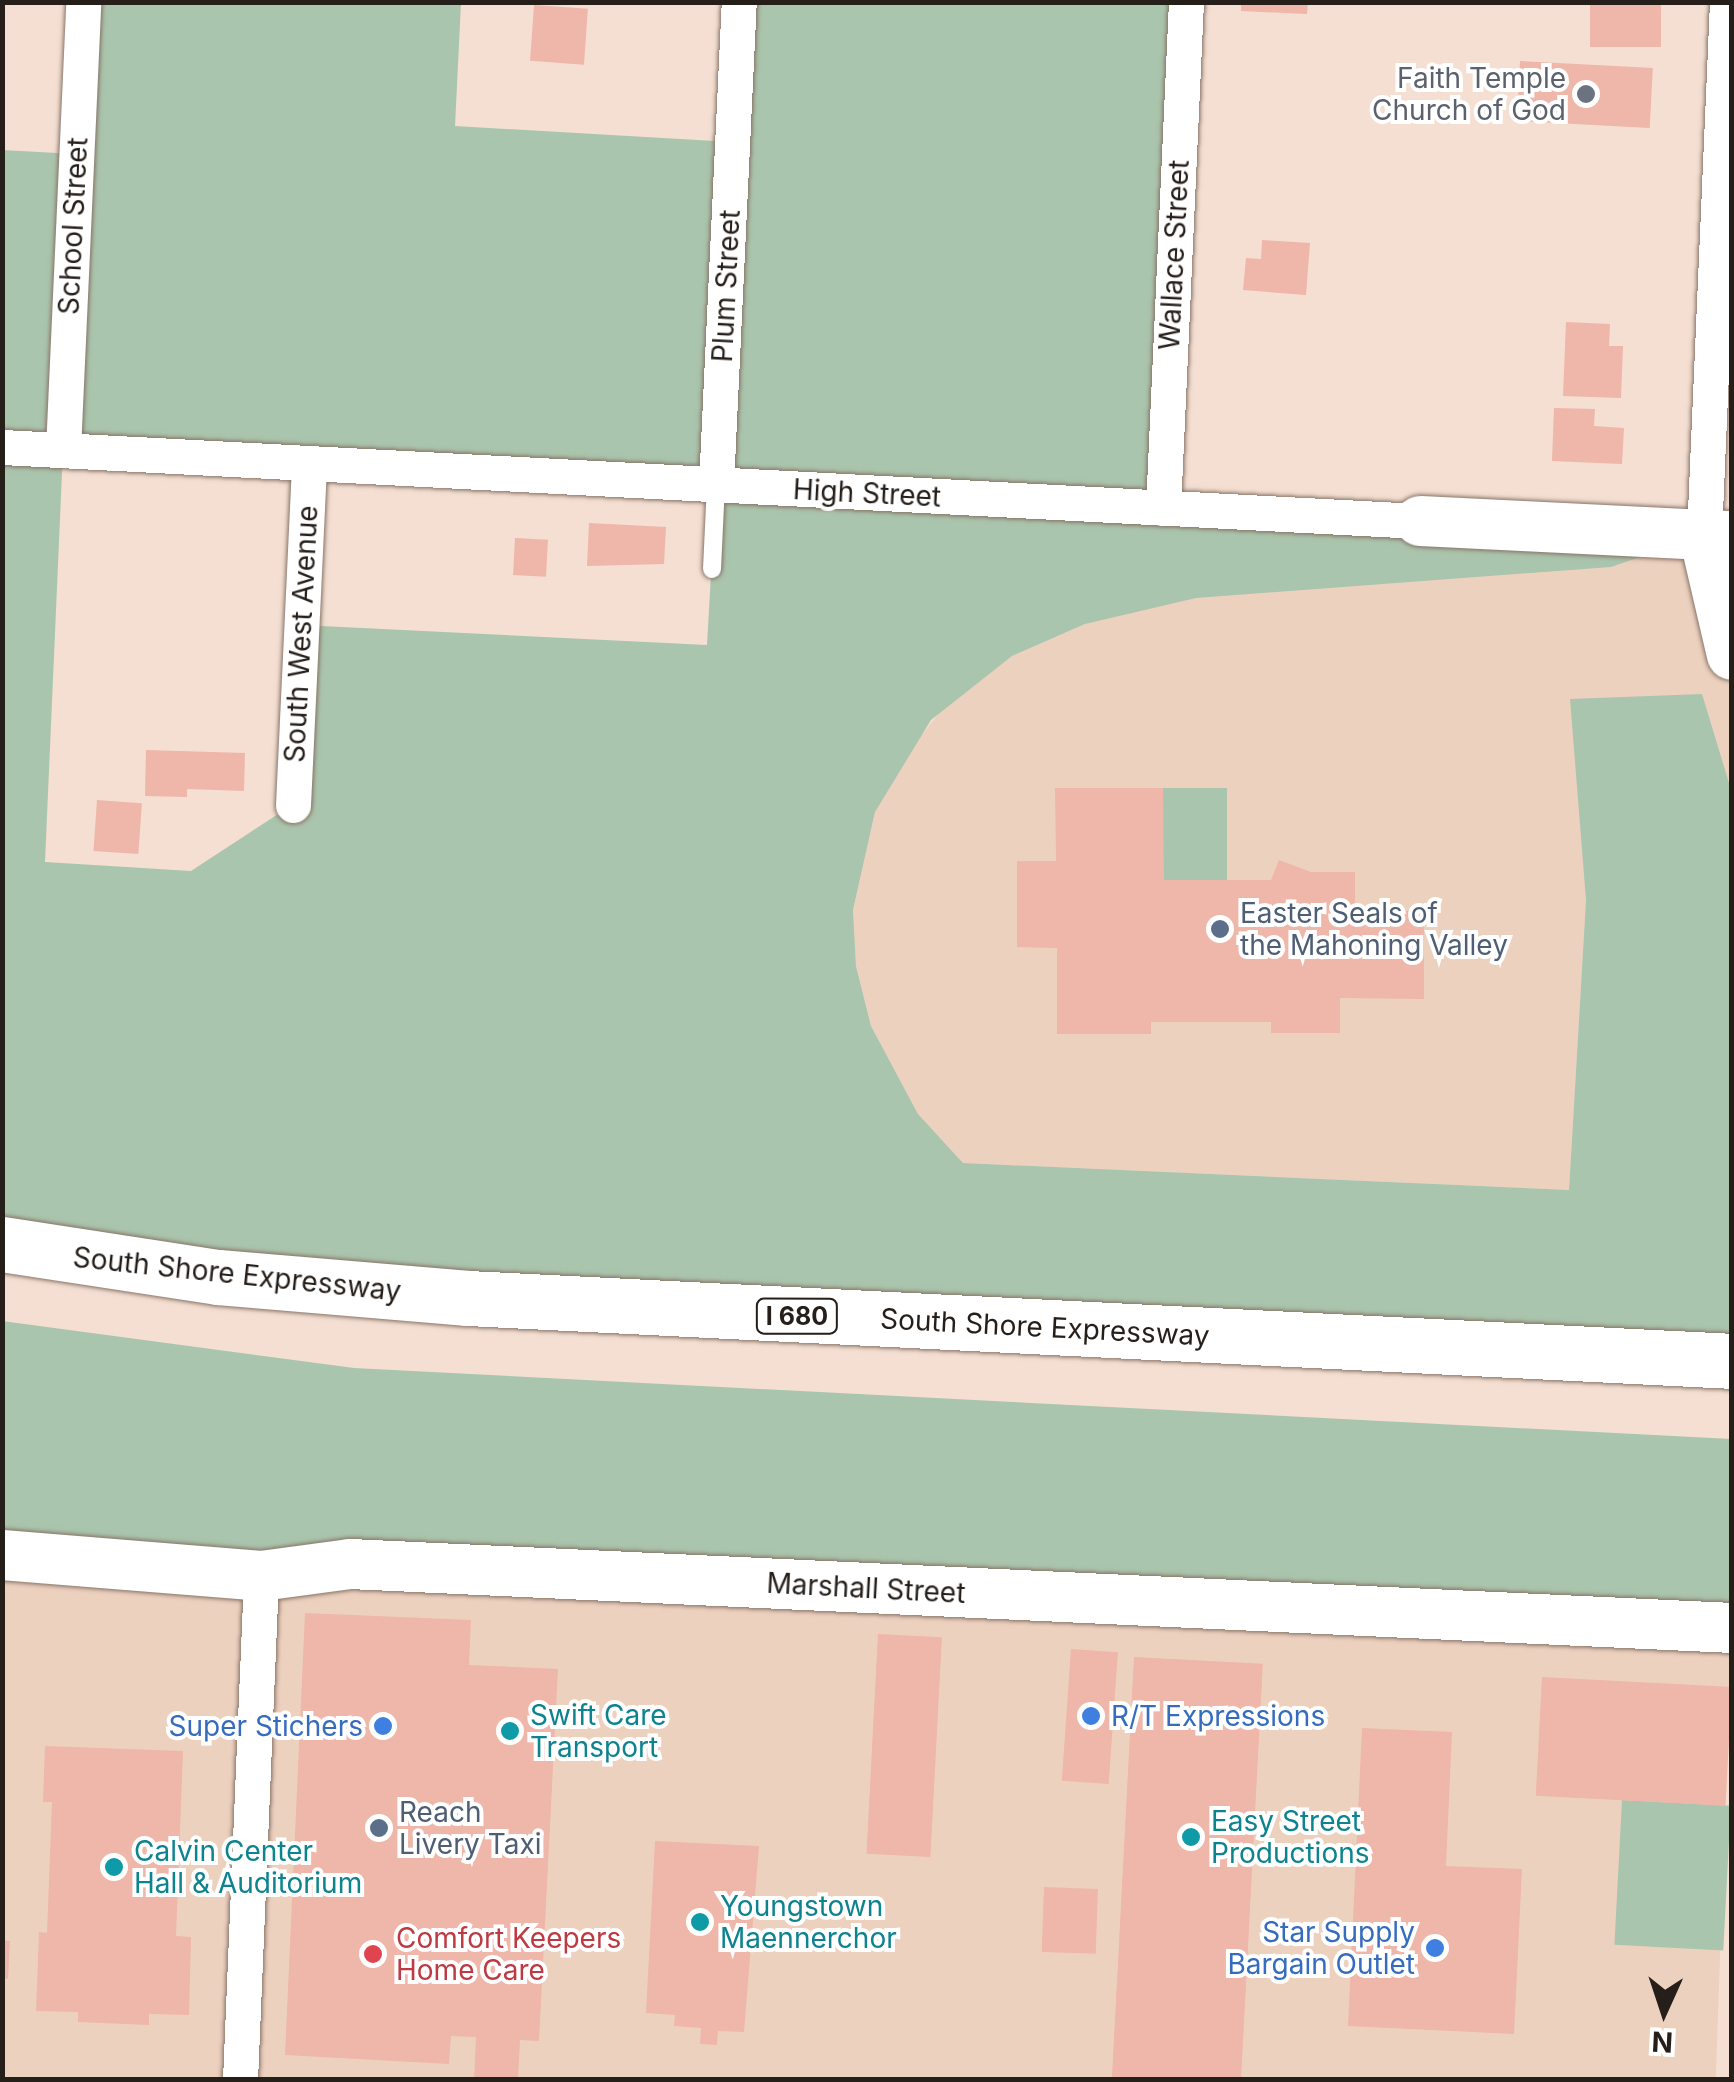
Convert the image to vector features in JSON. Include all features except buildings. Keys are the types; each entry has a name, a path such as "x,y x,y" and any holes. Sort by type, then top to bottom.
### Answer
{"highway":[{"name":"South Shore Expressway","path":"2,1244 218,1277 468,1298 1732,1360"}],"street":[{"name":"School Street","path":"63,450 83,2"},
{"name":"Plum Street","path":"716,485 739,2"},
{"name":"Wallace Street","path":"1162,508 1186,2"},
{"path":"1728,2 1718,535 1732,656"},
{"name":"High Street","path":"2,447 1718,535"},
{"name":"South West Avenue","path":"292,805 309,463"},
{"name":"Marshall Street","path":"2,1555 262,1576 350,1564 1732,1628"},
{"path":"240,2080 262,1576"}],"lane":[{"name":"Plum Street","path":"712,568 716,485"}],"shaded area":[{"path":"1731,536 1731,904 1586,901 1569,1190 963,1163 918,1114 871,1026 856,966 853,910 875,812 894,770 948,702 1012,656 1085,624 1087,570"},
{"path":"2,1555 1732,1615 1716,2080 2,2079"}],"green space":[{"path":"83,3 461,3 455,126 732,142 739,3 1186,3 1163,508 1704,535 1611,567 1196,598 1085,624 1012,656 931,720 875,812 853,910 856,966 871,1026 918,1114 963,1163 1569,1190 1586,900 1570,699 1702,694 1732,793 1731,1361 3,1244 2,150 76,154","holes":["63,450 716,486 707,645 301,625 292,805 191,871 45,862"]},
{"path":"1163,788 1227,788 1227,880 1163,880"},
{"path":"2,1321 354,1368 1731,1439 1731,1628 3,1555"},
{"path":"1622,1800 1731,1806 1723,1951 1614,1945"}],"place":[{"name":"Faith Temple Church of God","path":"1586,94"},
{"name":"Easter Seals of the Mahoning Valley","path":"1220,929"},
{"name":"R/T Expressions","path":"1091,1716"},
{"name":"Super Stichers","path":"383,1726"},
{"name":"Swift Care Transport","path":"510,1731"},
{"name":"Reach Livery Taxi","path":"379,1828"},
{"name":"Easy Street Productions","path":"1191,1837"},
{"name":"Calvin Center Hall & Auditorium","path":"114,1867"},
{"name":"Youngstown Maennerchor","path":"700,1922"},
{"name":"Star Supply Bargain Outlet","path":"1435,1948"},
{"name":"Comfort Keepers Home Care","path":"373,1954"}]}
